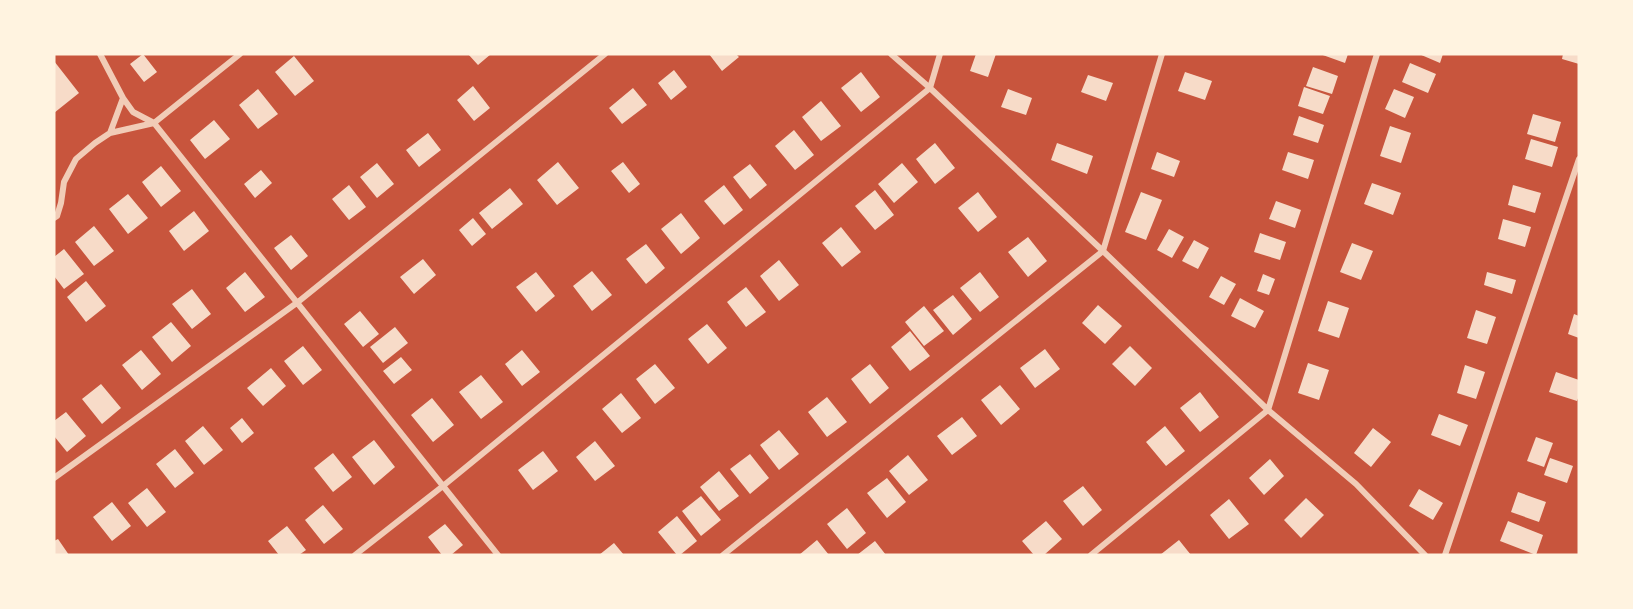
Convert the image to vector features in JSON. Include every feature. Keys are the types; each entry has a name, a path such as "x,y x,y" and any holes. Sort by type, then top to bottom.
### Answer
{"street":[{"path":"100,54 133,112 154,123 498,555"},
{"path":"54,218 57,216 61,203 64,182 76,159 110,133 154,123 240,54"},
{"path":"54,478 298,302 605,54"},
{"path":"891,54 1103,251 1268,410 1356,484 1425,555"},
{"path":"355,555 443,486 930,88 940,54"},
{"path":"723,555 1103,251 1162,54"},
{"path":"1091,555 1268,410 1377,54"},
{"path":"110,133 123,98"},
{"path":"1444,555 1579,159"}],"building":[{"path":"143,54 157,72 144,82 130,64"},
{"path":"468,54 491,54 478,65"},
{"path":"709,54 736,54 739,57 722,71"},
{"path":"976,54 996,54 988,77 970,71"},
{"path":"1320,54 1348,54 1345,63"},
{"path":"1419,54 1443,54 1440,63"},
{"path":"1563,54 1579,54 1579,64 1562,59"},
{"path":"294,56 314,81 295,96 275,72"},
{"path":"54,61 79,93 54,113"},
{"path":"1410,63 1436,74 1428,93 1402,82"},
{"path":"1313,67 1338,76 1332,94 1306,86"},
{"path":"674,70 687,87 671,100 658,83"},
{"path":"861,72 880,97 861,112 841,88"},
{"path":"1185,72 1212,81 1205,100 1178,91"},
{"path":"1088,75 1113,83 1106,101 1081,92"},
{"path":"473,86 490,108 474,121 457,100"},
{"path":"1304,87 1330,96 1323,114 1298,106"},
{"path":"633,88 647,105 622,124 609,108"},
{"path":"258,89 278,114 258,129 239,105"},
{"path":"1008,89 1032,98 1026,115 1001,107"},
{"path":"1394,89 1414,97 1405,118 1385,109"},
{"path":"821,101 841,126 821,141 802,117"},
{"path":"1533,114 1561,122 1555,142 1527,134"},
{"path":"1299,116 1324,125 1318,143 1293,135"},
{"path":"214,120 230,139 205,159 190,140"},
{"path":"1390,126 1411,133 1401,163 1380,156"},
{"path":"794,130 814,155 795,170 775,146"},
{"path":"428,133 441,150 419,167 406,150"},
{"path":"1531,139 1558,147 1552,167 1525,159"},
{"path":"935,143 955,168 935,184 916,159"},
{"path":"1057,143 1093,156 1087,174 1051,160"},
{"path":"1157,152 1180,161 1174,177 1151,169"},
{"path":"1288,152 1314,160 1308,179 1282,170"},
{"path":"558,162 579,188 557,205 537,180"},
{"path":"623,162 640,184 629,193 611,171"},
{"path":"377,163 394,184 377,198 360,177"},
{"path":"902,163 918,182 894,203 878,184"},
{"path":"750,164 767,185 750,199 733,177"},
{"path":"161,166 181,191 161,207 142,182"},
{"path":"261,170 272,183 255,198 244,184"},
{"path":"1372,183 1401,193 1393,215 1364,204"},
{"path":"349,185 366,207 349,220 332,199"},
{"path":"724,185 743,210 724,225 704,201"},
{"path":"1513,185 1541,193 1535,213 1508,205"},
{"path":"510,188 523,204 492,229 479,213"},
{"path":"875,190 894,215 875,230 855,206"},
{"path":"978,192 997,217 978,232 958,208"},
{"path":"1141,192 1162,200 1146,240 1125,232"},
{"path":"128,194 148,218 128,234 109,209"},
{"path":"1276,201 1301,210 1295,228 1269,219"},
{"path":"194,211 209,231 184,251 169,231"},
{"path":"681,213 700,238 681,254 661,229"},
{"path":"473,218 486,234 472,246 459,230"},
{"path":"1503,219 1531,227 1525,247 1498,239"},
{"path":"94,226 114,251 94,266 75,242"},
{"path":"841,227 861,252 842,267 822,243"},
{"path":"1169,229 1184,237 1172,258 1157,250"},
{"path":"1260,233 1286,242 1280,260 1254,252"},
{"path":"291,235 308,256 291,270 274,248"},
{"path":"1028,237 1047,261 1028,277 1008,252"},
{"path":"1194,240 1209,248 1198,269 1182,261"},
{"path":"1352,243 1373,251 1361,280 1340,272"},
{"path":"646,244 665,268 646,284 626,259"},
{"path":"64,249 84,274 64,289 54,276 54,257"},
{"path":"423,259 436,275 414,294 400,277"},
{"path":"779,260 799,285 779,301 760,276"},
{"path":"592,271 612,295 592,311 573,286"},
{"path":"245,272 265,297 245,312 226,288"},
{"path":"536,272 555,296 536,312 516,287"},
{"path":"980,272 999,297 980,312 960,288"},
{"path":"1487,272 1516,280 1512,294 1484,285"},
{"path":"1263,274 1275,279 1269,295 1257,291"},
{"path":"1221,276 1236,284 1224,305 1209,297"},
{"path":"86,281 106,306 86,322 67,297"},
{"path":"746,287 766,312 746,327 727,302"},
{"path":"192,289 211,314 192,329 172,304"},
{"path":"953,295 972,319 953,335 933,310"},
{"path":"1240,298 1264,311 1255,328 1231,316"},
{"path":"1328,301 1349,308 1339,338 1318,331"},
{"path":"1098,305 1122,326 1105,344 1082,323"},
{"path":"924,306 944,331 924,346 905,322"},
{"path":"1476,310 1496,317 1487,344 1467,338"},
{"path":"360,311 379,334 363,347 344,324"},
{"path":"1574,314 1579,316 1579,338 1568,334"},
{"path":"171,322 191,346 172,362 152,337"},
{"path":"707,324 727,348 708,364 688,339"},
{"path":"395,327 408,343 383,363 370,347"},
{"path":"910,331 930,356 910,371 891,347"},
{"path":"303,346 322,370 303,385 284,361"},
{"path":"1130,346 1152,368 1135,386 1112,364"},
{"path":"1045,349 1060,369 1035,388 1020,368"},
{"path":"141,350 161,374 142,390 122,365"},
{"path":"522,350 540,372 522,386 505,364"},
{"path":"401,357 412,370 394,384 383,371"},
{"path":"1308,363 1329,370 1319,400 1298,393"},
{"path":"655,364 675,388 655,404 636,379"},
{"path":"870,364 889,388 870,404 851,379"},
{"path":"1465,365 1485,372 1476,399 1457,393"},
{"path":"271,368 286,386 263,406 247,388"},
{"path":"1556,372 1579,380 1577,401 1549,392"},
{"path":"481,375 503,402 481,419 459,392"},
{"path":"101,384 121,408 102,424 82,399"},
{"path":"1000,385 1020,409 1001,425 981,400"},
{"path":"1200,392 1219,417 1200,432 1180,408"},
{"path":"621,393 641,418 622,433 602,409"},
{"path":"827,397 847,422 827,437 808,412"},
{"path":"432,398 454,425 433,442 411,415"},
{"path":"66,412 86,436 67,452 54,436 54,421"},
{"path":"1439,414 1468,425 1460,446 1431,435"},
{"path":"962,417 977,436 952,455 937,436"},
{"path":"242,418 254,433 242,443 230,428"},
{"path":"203,426 223,450 204,465 185,441"},
{"path":"1165,426 1185,451 1166,466 1146,442"},
{"path":"1373,428 1391,442 1371,467 1354,453"},
{"path":"779,430 799,454 779,470 760,445"},
{"path":"1536,437 1553,443 1544,467 1527,461"},
{"path":"374,440 395,467 374,485 352,457"},
{"path":"595,441 615,466 595,481 576,457"},
{"path":"175,449 194,473 175,488 156,464"},
{"path":"543,451 558,471 533,490 518,470"},
{"path":"333,453 352,477 333,492 314,468"},
{"path":"750,454 769,478 750,494 730,469"},
{"path":"908,455 928,480 909,495 889,471"},
{"path":"1550,458 1573,466 1567,483 1544,475"},
{"path":"1270,459 1284,476 1264,495 1249,478"},
{"path":"719,471 739,496 719,511 700,487"},
{"path":"887,478 906,502 887,518 867,493"},
{"path":"1083,486 1102,510 1083,526 1063,501"},
{"path":"147,488 166,512 147,527 128,503"},
{"path":"1419,489 1443,503 1433,520 1409,506"},
{"path":"1518,492 1546,502 1539,522 1511,512"},
{"path":"701,496 721,520 701,536 682,511"},
{"path":"1306,498 1324,515 1301,538 1284,520"},
{"path":"1229,499 1249,524 1229,539 1210,515"},
{"path":"112,502 131,526 112,541 93,517"},
{"path":"323,505 343,529 324,544 305,520"},
{"path":"847,508 866,533 847,549 827,524"},
{"path":"677,516 697,541 680,555 677,555 658,532"},
{"path":"1046,521 1062,539 1044,555 1034,555 1022,541"},
{"path":"1508,521 1543,535 1536,555 1500,541"},
{"path":"445,524 463,545 451,555 442,555 428,537"},
{"path":"287,526 306,550 299,555 279,555 268,541"},
{"path":"58,539 69,555 54,555 54,541"},
{"path":"817,540 829,555 799,555"},
{"path":"1179,540 1191,555 1160,555"},
{"path":"875,541 886,555 857,555"},
{"path":"614,543 624,555 599,555"}]}
